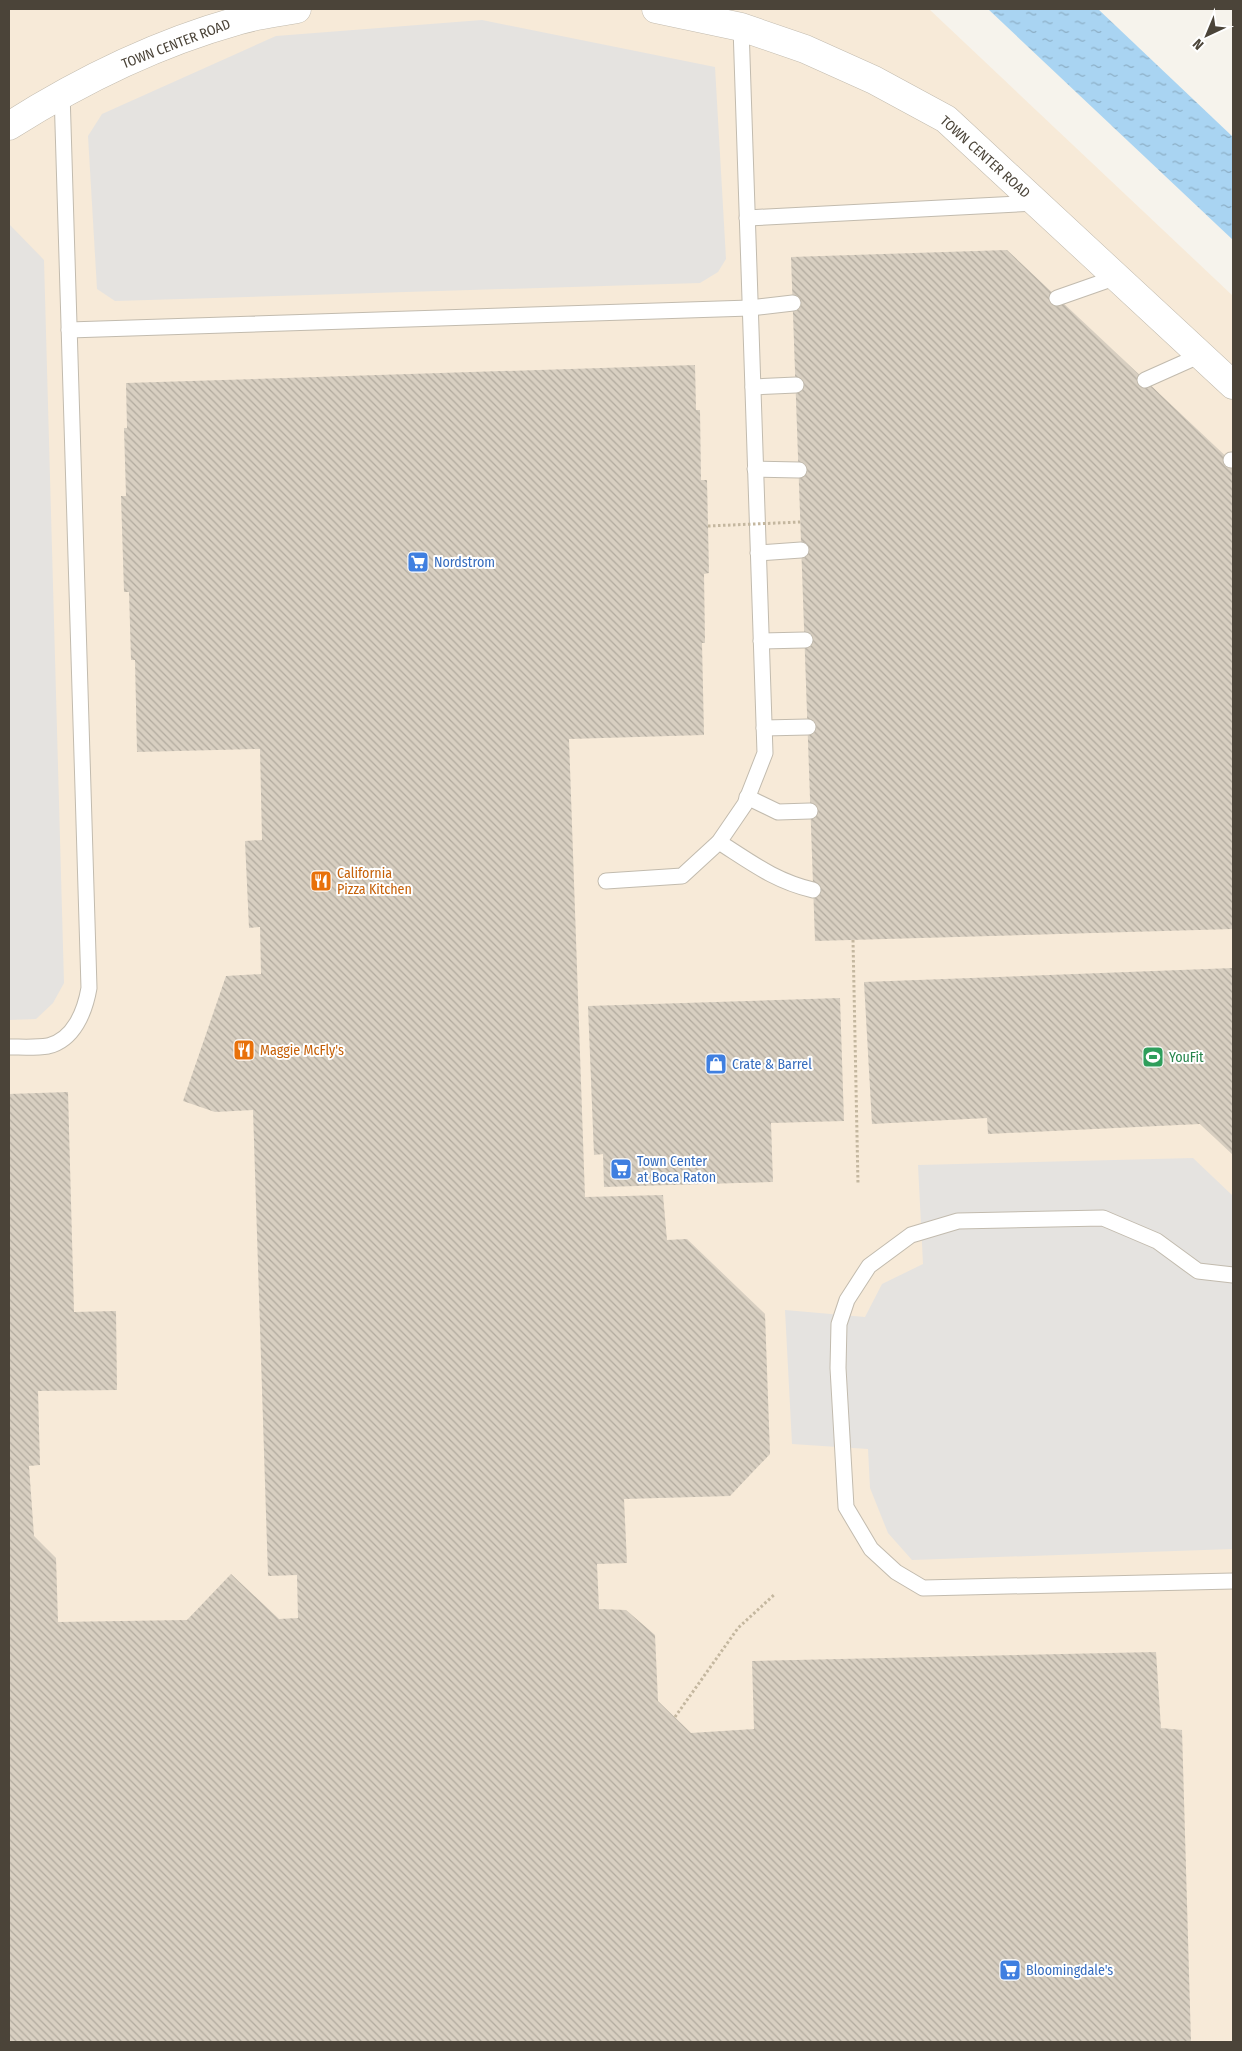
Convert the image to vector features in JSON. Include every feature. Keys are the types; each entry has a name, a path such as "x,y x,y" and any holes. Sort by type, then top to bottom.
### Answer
{"street":[{"name":"TOWN CENTER ROAD","path":"9,126 62,92 139,55 238,20 297,9"},
{"name":"TOWN CENTER ROAD","path":"656,9 740,26 805,49 874,80 946,119 1233,384"}],"lane":[{"path":"606,881 682,876 719,842 747,797 765,753 740,26"},
{"path":"9,1047 48,1046 61,1041 79,1020 85,1007 89,988 62,92"},
{"path":"747,218 1036,203"},
{"path":"1058,298 1117,277"},
{"path":"69,330 750,308 792,303"},
{"path":"1145,380 1201,355"},
{"path":"752,387 796,385"},
{"path":"755,470 799,470"},
{"path":"758,553 801,550"},
{"path":"761,641 804,640"},
{"path":"764,728 808,727"},
{"path":"747,797 778,812 810,812"},
{"path":"719,842 770,875 788,884 813,890"},
{"path":"1233,1275 1198,1271 1157,1241 1104,1218 958,1221 912,1235 868,1266 847,1300 839,1324 838,1368 846,1507 871,1549 896,1572 923,1588 1233,1582"}],"path":[{"path":"708,526 800,522"},
{"path":"853,940 858,1184"},
{"path":"674,1717 738,1628 775,1594"}],"shaded area":[{"name":"Town Center at Boca Raton","path":"11,9 929,9 1233,296 1233,2042 9,2042 9,11"},
{"path":"482,20 715,67 726,259 718,272 700,283 115,301 97,289 88,136 102,114 276,36"},
{"path":"9,224 44,260 64,983 53,1003 36,1019 9,1020"},
{"path":"1193,1158 1233,1196 1233,1549 912,1560 888,1533 870,1488 868,1449 792,1444 785,1310 865,1317 882,1284 923,1264 918,1165"}],"water":[{"path":"988,9 1098,9 1233,137 1233,240"}],"building":[{"path":"1007,250 1233,463 1233,929 815,941 791,257"},
{"path":"695,365 696,410 700,410 701,480 707,480 709,573 704,574 705,643 702,643 704,735 569,739 585,1197 663,1195 667,1240 687,1239 765,1314 770,1454 730,1496 624,1499 627,1563 597,1564 599,1609 626,1610 655,1635 658,1701 691,1733 754,1729 752,1661 1156,1652 1161,1728 1182,1730 1191,2042 9,2042 9,1094 68,1092 74,1312 116,1311 117,1390 38,1391 40,1465 29,1466 34,1536 56,1558 58,1622 187,1620 231,1574 279,1619 298,1618 297,1575 268,1576 253,1110 215,1112 183,1101 226,976 261,974 260,927 249,928 245,841 262,840 260,749 137,752 135,660 131,660 129,592 124,592 121,496 126,496 124,428 127,428 126,383"},
{"path":"1233,968 1233,1155 1200,1124 988,1134 987,1118 872,1124 864,982"},
{"name":"Crate & Barrel","path":"840,998 844,1121 771,1123 773,1182 604,1187 603,1154 594,1155 588,1006"}],"place":[{"name":"Nordstrom","path":"418,562"},
{"name":"California Pizza Kitchen","path":"321,881"},
{"name":"Maggie McFly's","path":"244,1050"},
{"name":"YouFit","path":"1153,1057"},
{"name":"Crate & Barrel","path":"716,1064"},
{"name":"Town Center at Boca Raton","path":"621,1169"},
{"name":"Bloomingdale's","path":"1010,1970"}]}
